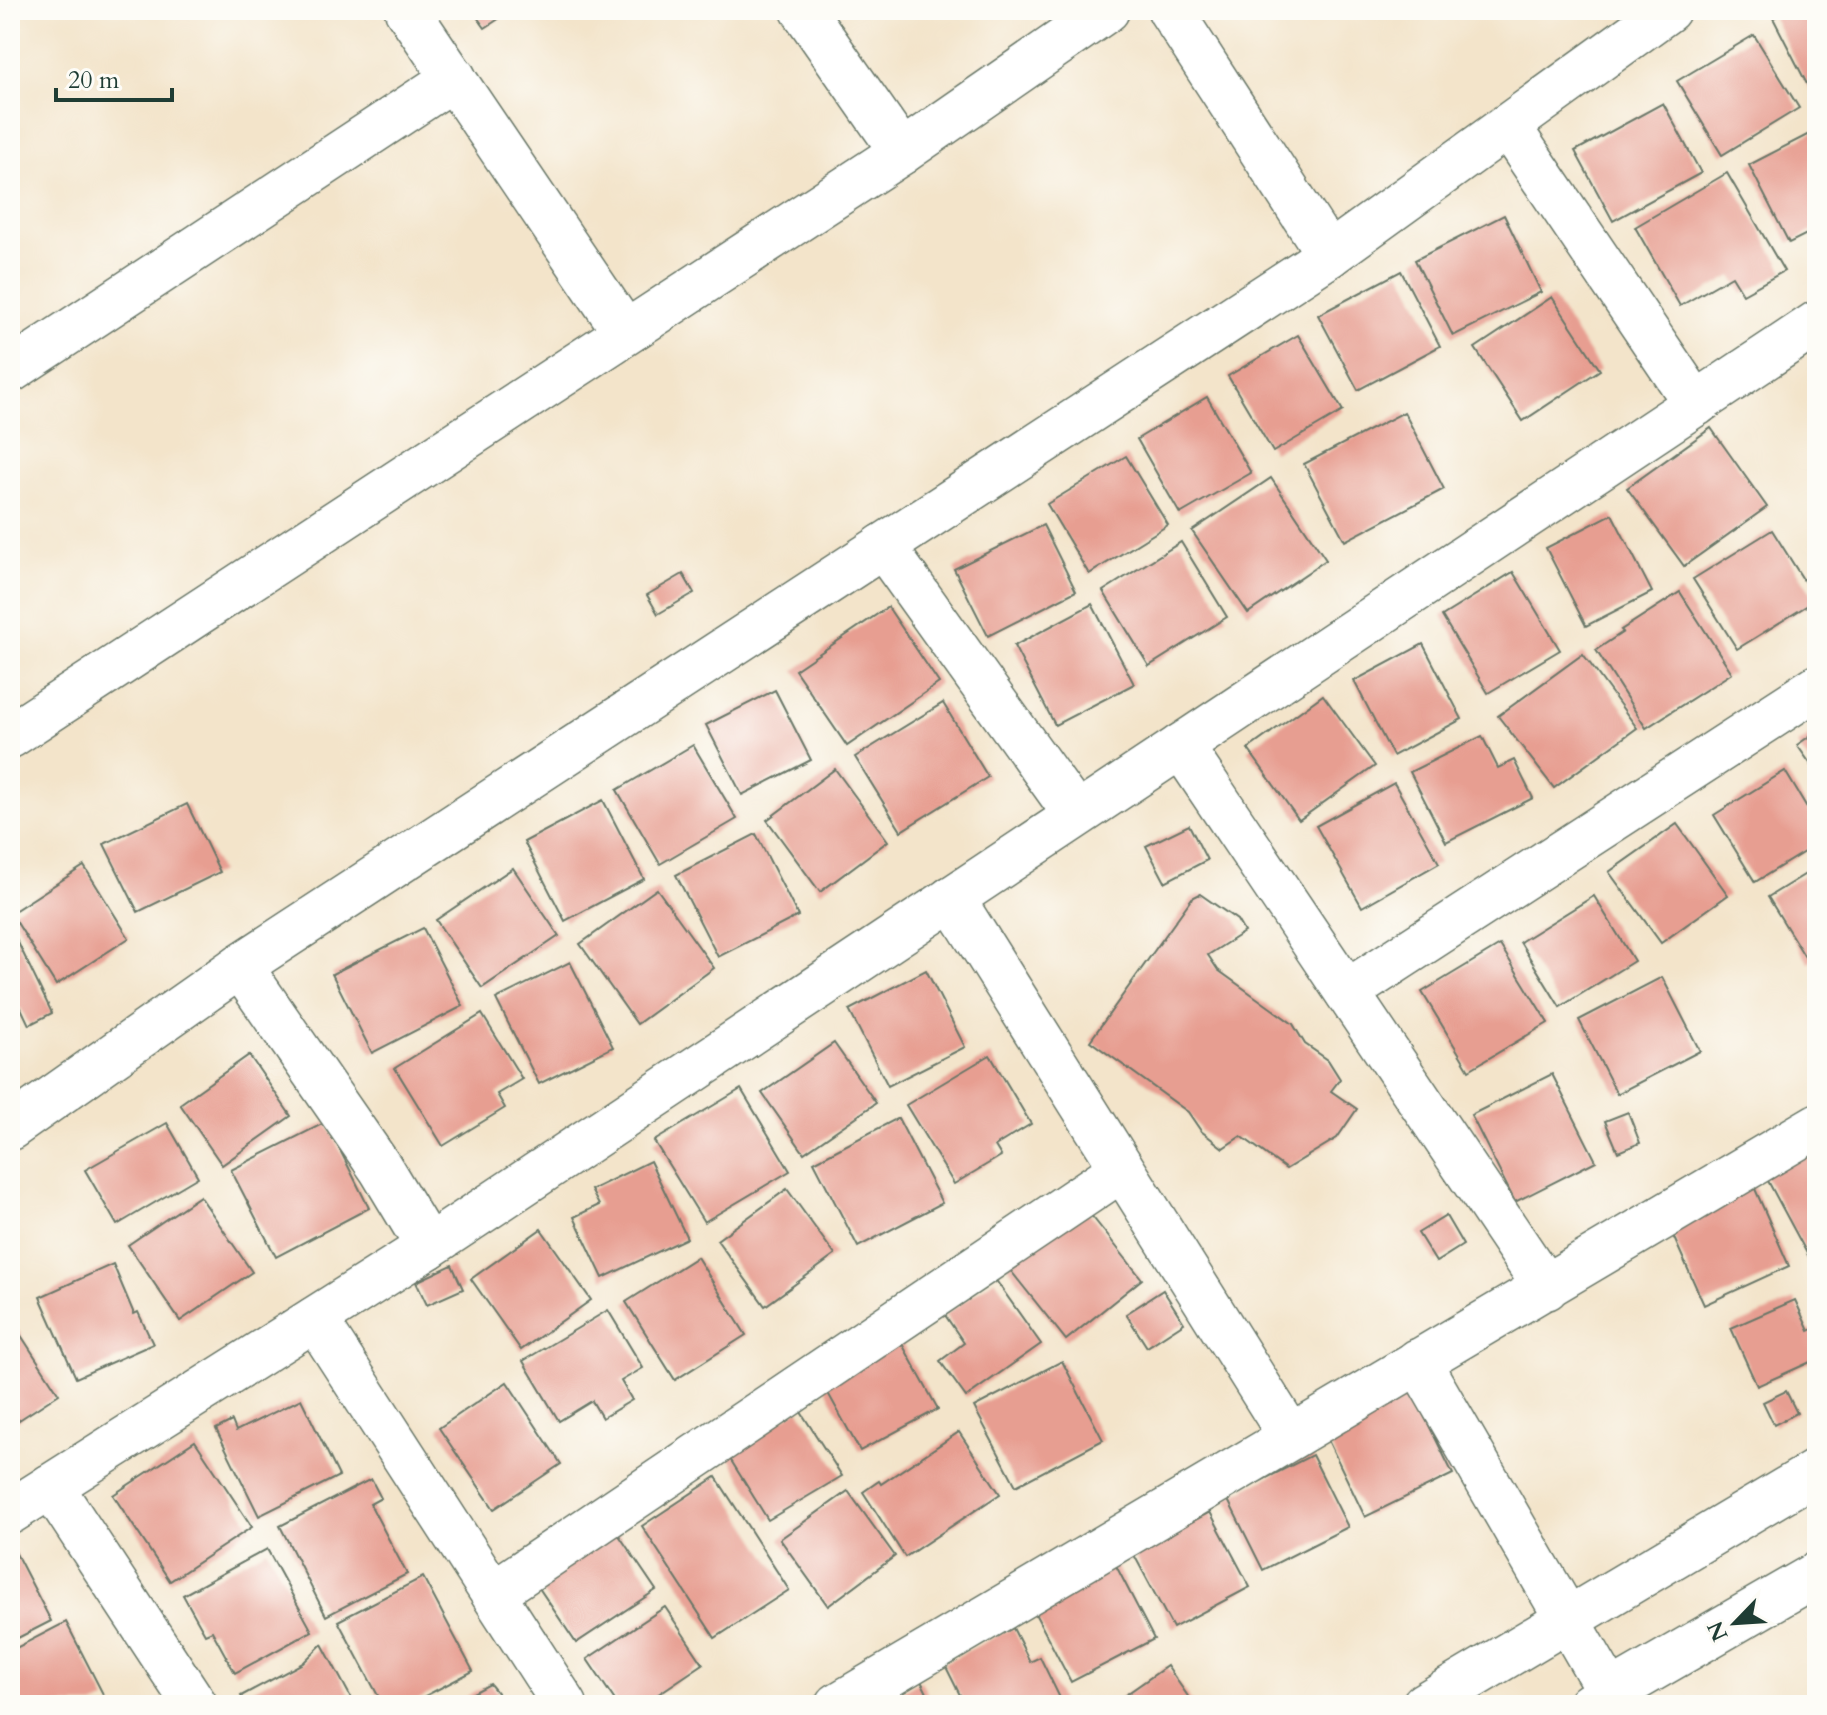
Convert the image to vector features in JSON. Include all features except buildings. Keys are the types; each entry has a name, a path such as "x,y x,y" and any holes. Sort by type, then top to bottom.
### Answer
{"street":[{"path":"407,10 625,332"},
{"path":"803,10 902,152"},
{"path":"10,736 902,152 1107,10"},
{"path":"1170,10 1329,255"},
{"path":"10,1128 240,966 1329,255 1668,10"},
{"path":"17,353 454,78"},
{"path":"1508,126 1696,404"},
{"path":"10,1512 428,1247 1817,323"},
{"path":"883,546 1076,815"},
{"path":"1347,992 1817,687"},
{"path":"1181,746 1546,1288"},
{"path":"952,898 1291,1437"},
{"path":"240,966 381,1169 428,1247"},
{"path":"838,1705 1817,1126"},
{"path":"493,1593 1122,1169"},
{"path":"315,1319 565,1705"},
{"path":"1418,1361 1568,1619 1600,1699 1817,1574"},
{"path":"1424,1705 1817,1471"},
{"path":"51,1486 195,1705"}]}
